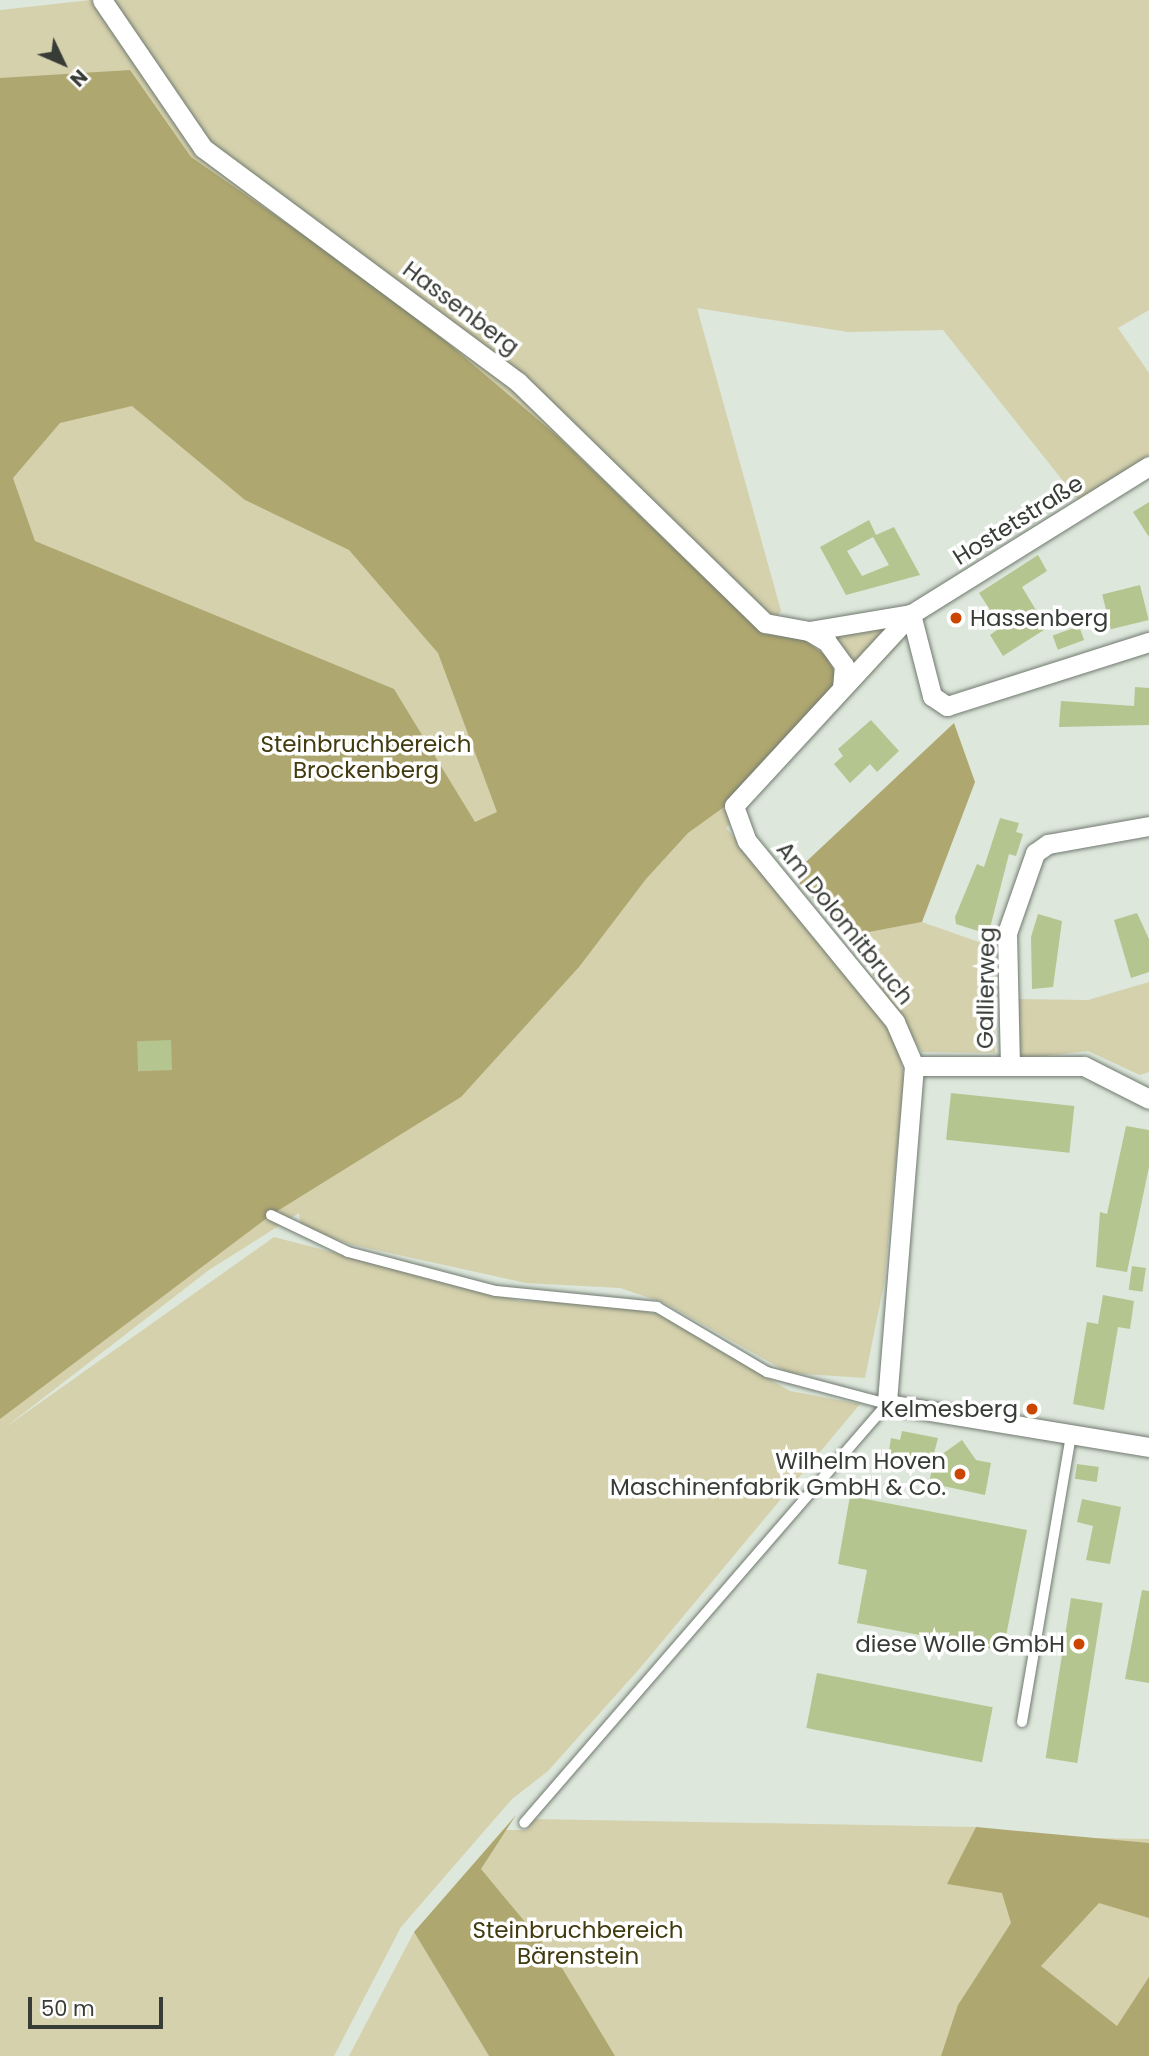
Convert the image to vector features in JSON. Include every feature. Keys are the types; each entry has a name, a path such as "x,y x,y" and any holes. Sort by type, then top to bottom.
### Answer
{"street":[{"name":"Hassenberg","path":"103,0 203,148 518,382 748,611 765,623 809,631"},
{"name":"Hostetstraße","path":"788,746 911,614 1149,466"},
{"name":"Hostetstraße","path":"809,631 911,614"},
{"path":"911,614 932,696 947,706 1149,642"},
{"path":"809,631 827,642 844,665 842,688"},
{"name":"Am Dolomitbruch","path":"788,746 741,793 734,806 736,824 879,998 914,1066"},
{"name":"Gallierweg","path":"914,1066 1010,1066 1007,933 1035,853 1048,844 1149,826"},
{"path":"914,1066 887,1404 1149,1447"},
{"path":"1010,1066 1084,1066 1149,1099"}],"lane":[{"path":"271,1215 348,1252 496,1291 657,1307 767,1372 887,1404 524,1823"},
{"path":"1022,1722 1070,1434"}],"green space":[{"path":"91,0 1149,0 1149,310 1118,328 1149,373 1149,455 1079,501 943,330 848,332 697,308 781,611 765,633 898,627 902,641 726,828 872,998 898,1043 904,1080 884,1284 865,1378 789,1373 665,1303 620,1288 526,1283 349,1244 301,1225 299,1213 209,1270 3,1429 274,1237 520,1301 601,1303 658,1314 790,1391 860,1404 641,1667 548,1771 512,1799 401,1927 334,2056 0,2056 0,10"},
{"name":"Steinbruchbereich Brockenberg","path":"130,70 191,157 396,299 556,435 763,634 804,640 826,656 839,680 731,802 688,833 646,879 579,967 461,1097 271,1215 0,1419 0,78","holes":["132,406 245,500 349,550 438,653 497,812 475,822 394,689 35,541 13,478 60,423"]},
{"path":"954,723 975,782 922,922 848,936 792,875"},
{"path":"922,922 993,947 995,1053 922,1052 848,936"},
{"path":"1149,982 1149,1072 1140,1075 1088,1051 1017,1059 1017,999 1088,1000"},
{"path":"516,1815 481,1869 559,1963 615,2056 489,2056 414,1932"},
{"name":"Steinbruchbereich Bärenstein","path":"535,1819 976,1827 972,1836 1149,1839 1149,2056 511,2056 434,1912 503,1830 526,1830"},
{"path":"976,1827 1149,1843 1149,1918 1099,1903 1041,1966 1117,2026 1149,1977 1149,2056 941,2056 958,2005 1011,1923 1002,1893 947,1884"},
{"path":"414,1932 489,2056 349,2056"}],"building":[{"path":"1149,502 1149,537 1133,512"},
{"path":"869,520 876,535 894,527 920,575 846,595 820,547","holes":["873,537 889,565 862,576 847,551"]},
{"path":"1038,555 1047,571 1022,587 1047,628 1003,656 990,635 1001,627 979,593"},
{"path":"1140,585 1149,620 1111,629 1102,594"},
{"path":"1079,626 1084,640 1058,650 1053,636"},
{"path":"1135,687 1149,688 1149,725 1059,727 1061,701 1134,706"},
{"path":"871,720 899,751 877,772 870,764 850,783 834,764 843,756 838,749"},
{"path":"1000,818 1019,823 1016,832 1023,834 1016,856 1009,854 990,928 980,925 978,931 956,924 955,917 977,864 984,867"},
{"path":"1137,913 1149,939 1149,972 1131,978 1114,920"},
{"path":"1038,914 1062,921 1053,987 1032,989 1031,937"},
{"path":"171,1040 172,1070 138,1071 137,1041"},
{"path":"951,1093 1074,1106 1069,1153 946,1140"},
{"path":"1126,1126 1149,1130 1149,1167 1127,1272 1096,1267 1100,1212 1107,1214"},
{"path":"1132,1266 1146,1268 1143,1292 1129,1290"},
{"path":"1103,1295 1134,1301 1130,1329 1118,1327 1104,1410 1073,1404 1087,1322 1098,1324"},
{"path":"902,1431 938,1438 931,1465 888,1457 891,1438 900,1440"},
{"name":"Wilhelm Hoven Maschinenfabrik GmbH & Co.","path":"962,1440 976,1460 991,1463 985,1495 929,1483 934,1460"},
{"path":"1077,1464 1099,1467 1097,1482 1075,1479"},
{"path":"850,1496 1027,1530 1003,1651 857,1623 867,1570 838,1564"},
{"path":"1082,1499 1121,1507 1110,1564 1086,1560 1093,1526 1077,1522"},
{"path":"1142,1590 1149,1591 1149,1683 1125,1679"},
{"name":"diese Wolle GmbH","path":"1071,1598 1103,1603 1077,1763 1046,1758"},
{"path":"817,1673 993,1707 982,1762 806,1728"}],"place":[{"name":"Hassenberg","path":"956,618"},
{"name":"Kelmesberg","path":"1032,1409"},
{"name":"Wilhelm Hoven Maschinenfabrik GmbH & Co.","path":"960,1474"},
{"name":"diese Wolle GmbH","path":"1079,1644"}]}
